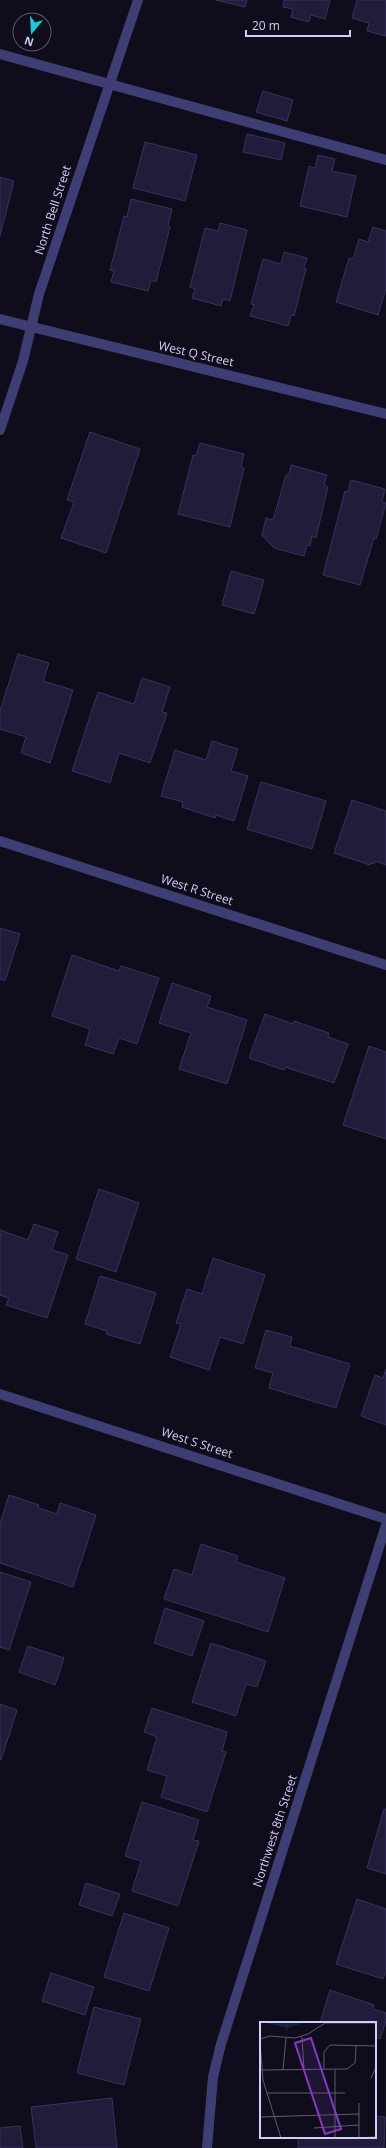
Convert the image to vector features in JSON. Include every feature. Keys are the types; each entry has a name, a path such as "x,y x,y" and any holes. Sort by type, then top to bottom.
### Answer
{"street":[{"name":"North Bell Street","path":"0,430 23,361 39,294 138,0"},
{"path":"0,54 386,160"},
{"name":"West Q Street","path":"0,319 386,414"},
{"name":"West R Street","path":"0,841 386,965"},
{"name":"West S Street","path":"0,1394 386,1519"},
{"name":"Northwest 8th Street","path":"207,2148 213,2077 221,2044 386,1525"}],"building":[{"path":"216,0 247,0 245,7"},
{"path":"284,0 330,0 325,19 311,15 309,22 291,17 293,9 283,7"},
{"path":"357,0 386,0 386,36 367,31 369,23 352,18"},
{"path":"263,91 293,100 287,121 256,112"},
{"path":"247,134 285,143 281,160 243,152"},
{"path":"145,142 197,155 185,201 133,188"},
{"path":"318,155 335,159 332,171 356,176 347,217 300,206 309,166 315,168"},
{"path":"0,177 14,181 0,236"},
{"path":"131,199 172,209 168,226 170,227 156,282 151,280 148,291 111,282 114,271 110,270 124,216 127,217"},
{"path":"220,223 247,230 230,301 223,299 221,306 192,298 195,289 190,287 205,228 218,231"},
{"path":"373,227 386,231 386,288 378,315 336,302 349,258 353,259 359,239 368,242"},
{"path":"284,252 307,258 304,268 306,269 294,316 291,315 288,326 250,316 254,305 251,304 263,259 281,264"},
{"path":"90,432 140,449 106,553 61,538 74,502 67,500"},
{"path":"200,443 244,454 241,467 244,468 230,527 178,514 193,455 196,456"},
{"path":"291,465 327,475 324,484 328,487 316,538 312,536 310,546 307,545 304,556 274,548 262,535 266,518 273,520 286,475 289,475"},
{"path":"351,480 385,489 382,502 386,503 376,539 374,538 360,585 323,575 345,491 348,492"},
{"path":"231,571 264,580 254,614 222,605"},
{"path":"18,654 49,663 43,681 73,690 50,763 21,753 26,737 0,729 0,711"},
{"path":"142,678 170,687 162,712 167,713 150,763 119,753 110,783 72,771 98,692 134,704"},
{"path":"212,741 238,749 231,771 248,776 234,821 216,815 215,818 182,807 183,802 161,796 175,750 206,760"},
{"path":"261,782 326,801 312,849 247,829"},
{"path":"352,800 386,811 386,865 375,861 374,864 371,863 370,865 334,853"},
{"path":"0,928 20,934 5,981 0,979"},
{"path":"72,955 119,971 121,966 159,978 137,1044 119,1038 113,1054 85,1045 90,1029 52,1016"},
{"path":"172,983 211,996 207,1007 247,1020 227,1084 179,1069 191,1033 159,1023"},
{"path":"265,1014 293,1024 294,1021 329,1033 328,1037 348,1044 334,1083 285,1067 284,1070 249,1058"},
{"path":"369,1046 386,1052 386,1139 343,1125"},
{"path":"99,1189 139,1203 116,1272 76,1259"},
{"path":"34,1224 58,1232 52,1250 68,1255 47,1318 6,1305 9,1298 0,1295 0,1230 28,1240"},
{"path":"213,1258 265,1275 243,1344 220,1337 209,1370 170,1357 181,1324 176,1323 187,1289 202,1294"},
{"path":"100,1276 156,1293 140,1344 106,1334 107,1331 85,1324"},
{"path":"266,1330 292,1337 290,1346 350,1364 336,1408 269,1388 273,1373 255,1368"},
{"path":"386,1369 386,1425 361,1416 375,1375 383,1378"},
{"path":"9,1495 39,1505 38,1508 57,1514 60,1503 96,1515 73,1587 0,1563 0,1524"},
{"path":"201,1544 238,1556 236,1562 285,1578 268,1632 164,1599 174,1569 192,1575"},
{"path":"0,1572 31,1582 9,1650 0,1647"},
{"path":"165,1608 204,1621 192,1656 154,1643"},
{"path":"211,1643 266,1661 257,1687 246,1684 236,1716 192,1702"},
{"path":"28,1646 64,1658 55,1685 19,1672"},
{"path":"0,1704 17,1710 1,1760 0,1760"},
{"path":"152,1708 227,1732 222,1751 226,1752 207,1812 161,1797 167,1776 147,1770 157,1737 144,1732"},
{"path":"142,1802 199,1820 193,1840 199,1841 178,1906 132,1891 141,1861 125,1856"},
{"path":"384,1809 386,1809 386,1874 367,1868"},
{"path":"86,1883 120,1894 112,1916 79,1905"},
{"path":"357,1899 386,1909 386,1971 383,1979 336,1964"},
{"path":"124,1913 169,1928 149,1991 104,1977"},
{"path":"51,1973 94,1987 85,2015 42,2001"},
{"path":"330,1990 374,2005 373,2009 386,2013 386,2021 380,2039 376,2037 376,2022 320,2022"},
{"path":"94,2007 141,2019 124,2085 77,2073"},
{"path":"112,2098 117,2148 36,2148 31,2107"},
{"path":"376,2116 385,2117 384,2148 298,2148 298,2138 376,2138"},
{"path":"20,2126 23,2148 0,2148 0,2128"}]}
